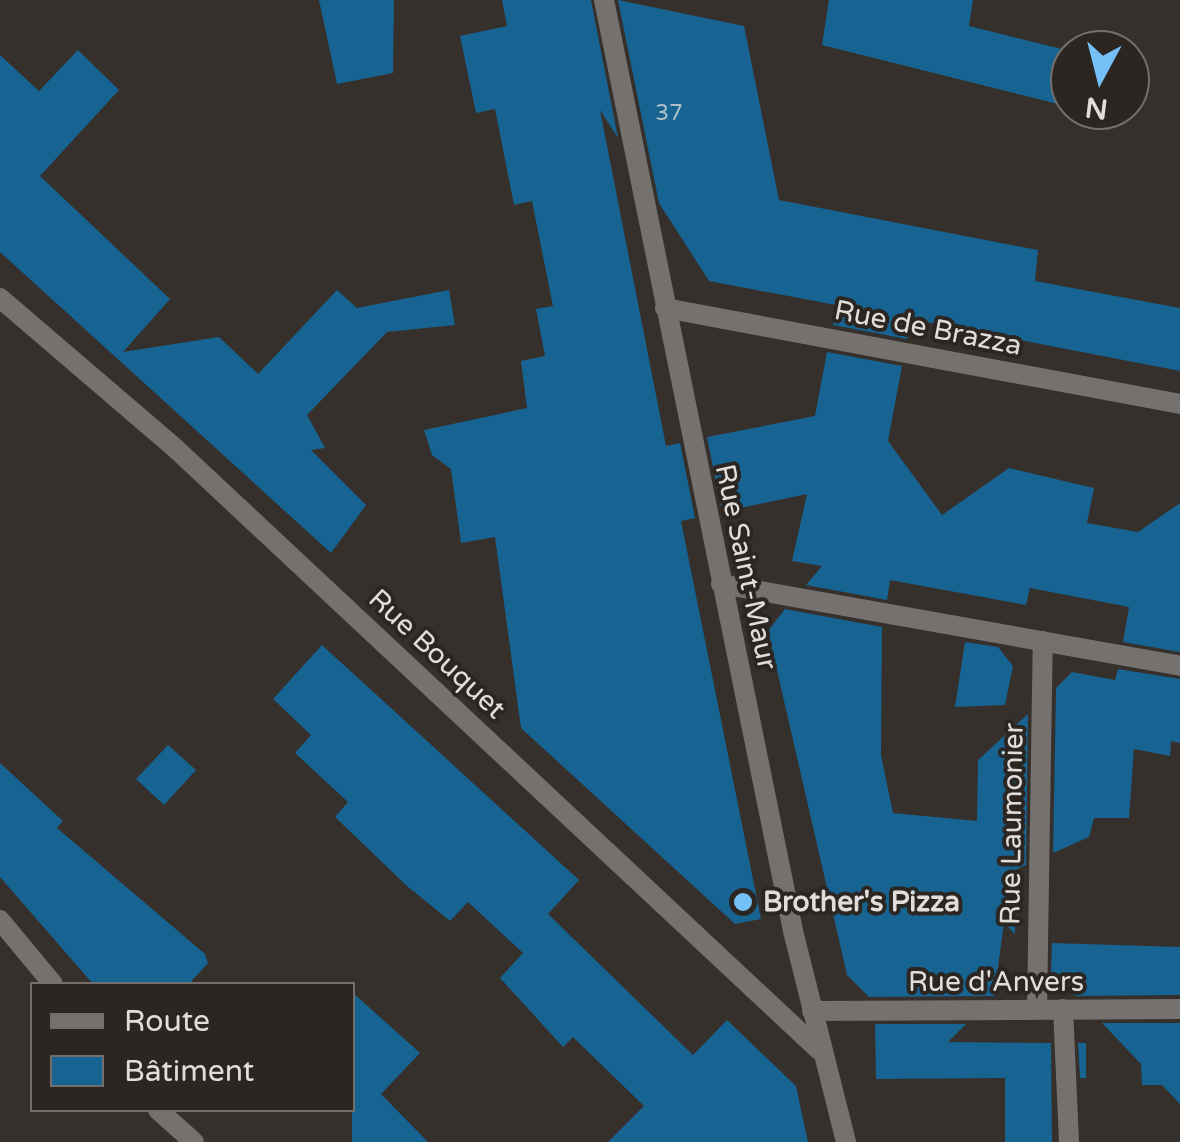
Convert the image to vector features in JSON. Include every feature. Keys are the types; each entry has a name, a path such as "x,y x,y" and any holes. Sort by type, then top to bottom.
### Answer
{"street":[{"name":"Rue Saint-Maur","path":"604,0 812,1011 828,1060 846,1142"},
{"name":"Rue Bouquet","path":"0,298 175,448 828,1060"},
{"name":"Rue de Brazza","path":"665,308 1180,404"},
{"path":"722,584 1180,666"},
{"name":"Rue Laumonier","path":"1037,1009 1043,641"},
{"path":"0,920 50,982"},
{"path":"1064,1009 1069,1142"},
{"name":"Rue d'Anvers","path":"812,1011 1180,1009"},
{"path":"160,1112 194,1142"}],"building":[{"path":"319,0 394,0 393,73 337,84"},
{"path":"502,0 591,0 618,138 600,110 666,446 680,443 695,518 681,521 761,919 735,924 521,728 495,537 461,543 451,469 432,455 424,430 527,408 521,361 545,356 536,309 553,306 532,201 514,205 495,109 476,113 460,36 507,26"},
{"path":"618,0 744,26 779,200 1038,250 1035,281 1180,308 1180,371 911,319 907,339 833,325 836,305 709,281 659,203"},
{"path":"829,0 973,0 969,26 1050,46 1050,102 822,45"},
{"path":"78,50 119,90 40,176 170,299 123,352 219,337 258,374 337,290 357,308 449,290 455,325 387,332 307,415 325,448 311,450 366,505 331,553 0,252 0,55 39,91"},
{"path":"827,352 902,366 888,441 942,515 1009,468 1094,488 1087,523 1138,532 1180,503 1180,652 1123,642 1129,607 1030,588 1026,605 890,580 887,600 806,585 822,566 792,561 807,494 722,512 707,437 815,416"},
{"path":"785,609 882,627 881,755 893,813 977,821 978,760 1028,714 1026,865 1015,870 1015,934 1004,923 994,996 869,997 847,975 768,631"},
{"path":"965,642 998,647 1013,666 1005,705 955,707"},
{"path":"322,645 579,880 548,914 693,1055 727,1020 796,1086 808,1142 608,1142 644,1106 573,1037 563,1047 500,978 523,953 468,902 450,921 407,886 335,817 348,802 295,753 311,735 273,699"},
{"path":"1118,669 1180,679 1180,743 1171,741 1170,756 1134,749 1129,818 1094,818 1089,837 1053,853 1056,688 1072,672 1115,680"},
{"path":"168,745 196,770 164,805 136,779"},
{"path":"0,763 63,821 57,828 205,954 208,963 191,982 91,982 0,877"},
{"path":"1052,943 1180,947 1180,995 1075,996 1051,972"},
{"path":"355,995 420,1053 381,1094 428,1142 352,1142"},
{"path":"1102,1023 1180,1023 1180,1104 1162,1085 1142,1085 1141,1064"},
{"path":"875,1024 966,1024 948,1042 1051,1043 1052,1142 1005,1142 1005,1078 876,1079"},
{"path":"1078,1043 1086,1043 1086,1078 1080,1078"}],"place":[{"name":"Brother's Pizza","path":"743,902"}]}
